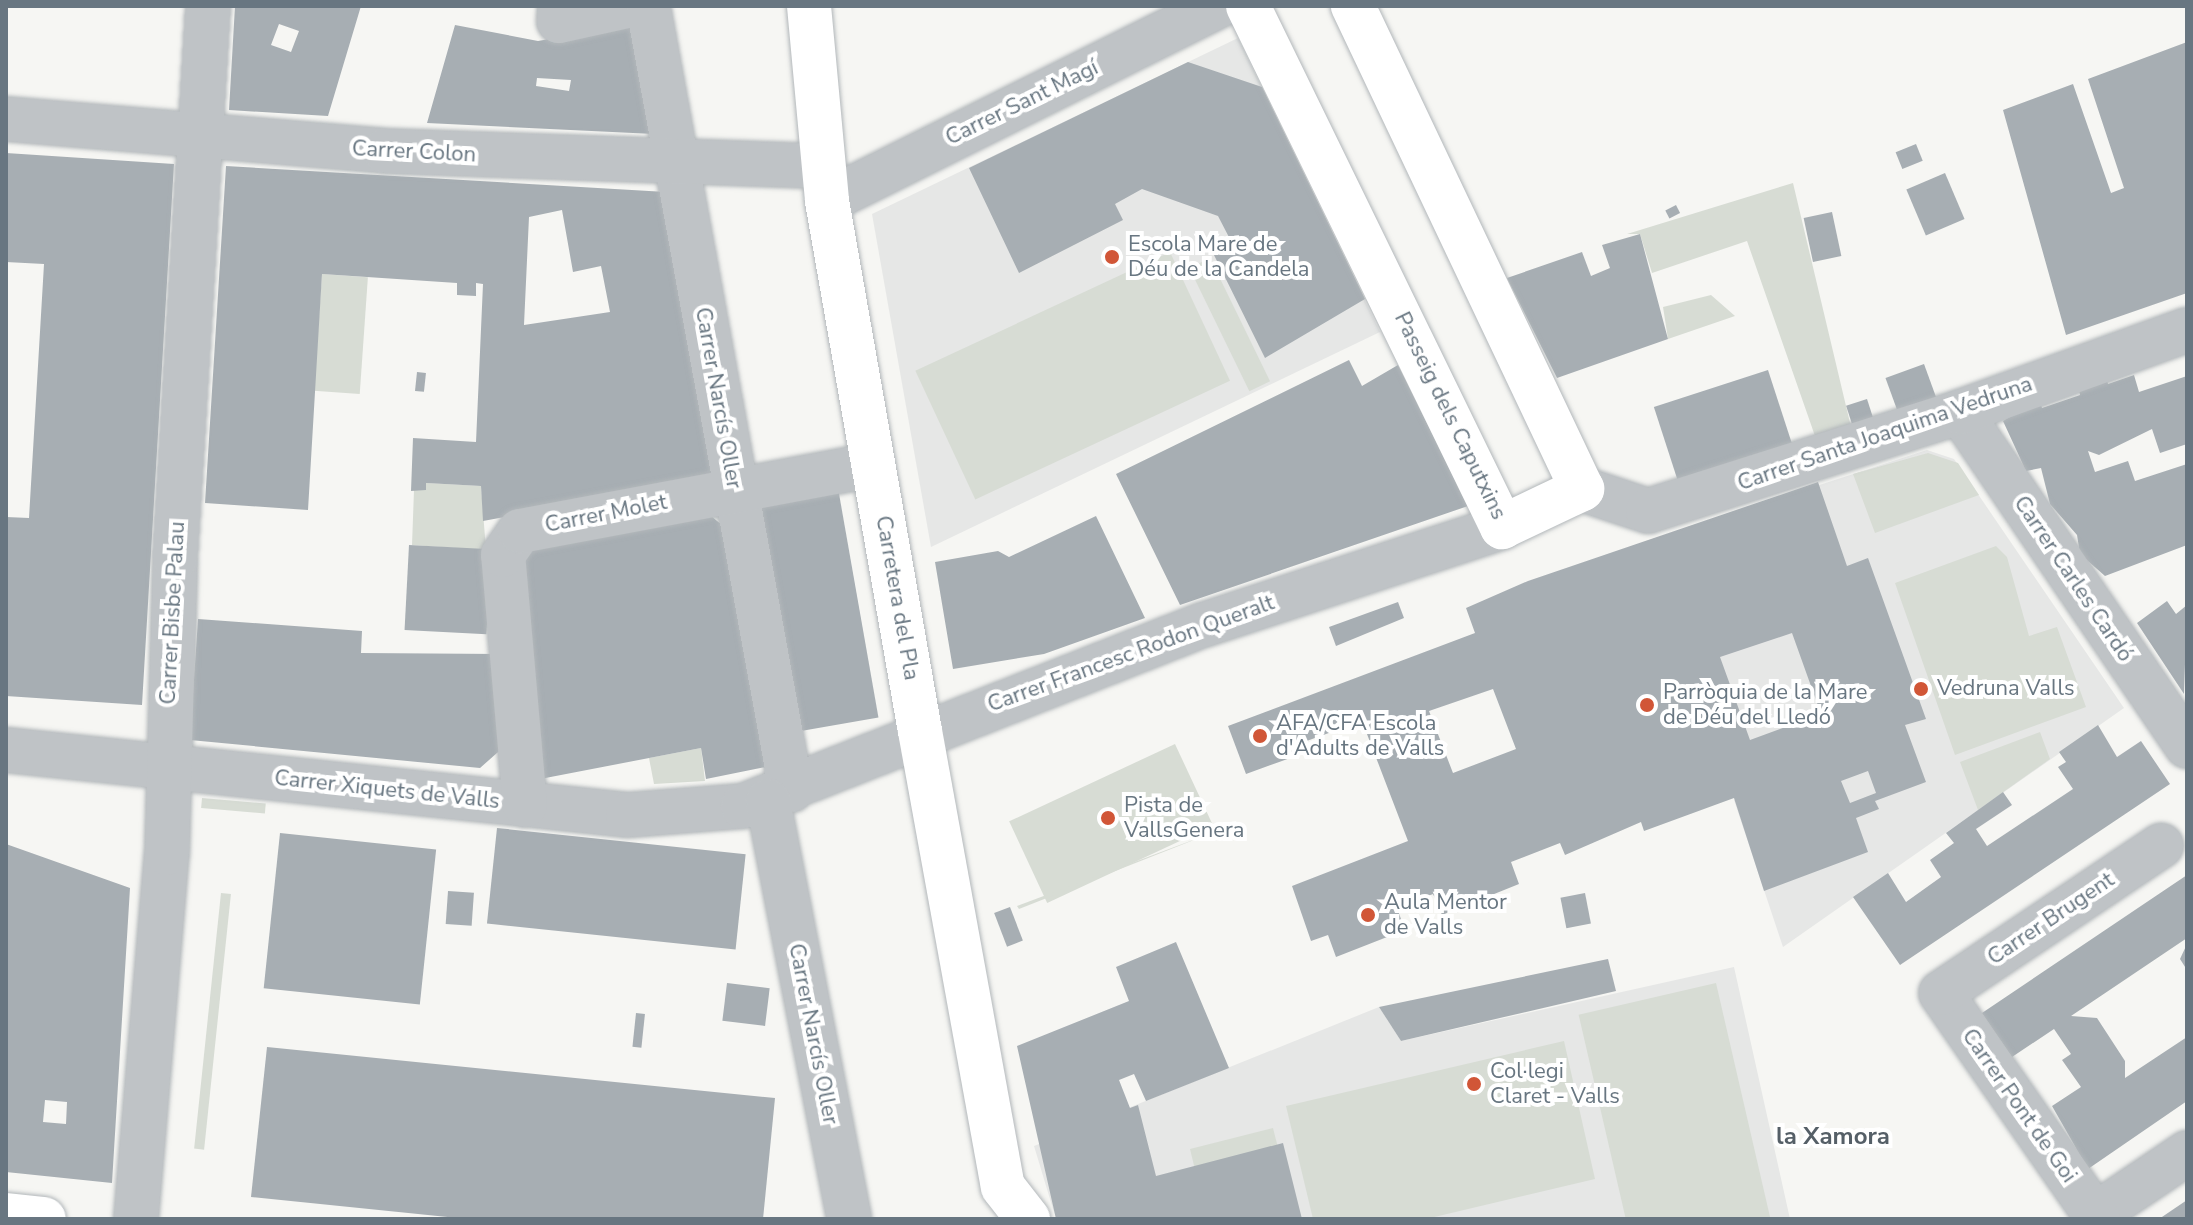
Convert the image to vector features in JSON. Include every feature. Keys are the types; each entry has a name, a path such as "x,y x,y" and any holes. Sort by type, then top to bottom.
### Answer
{"street":[{"name":"Carrer Bisbe Palau","path":"136,1219 171,769 199,134 208,6"},
{"path":"560,14 627,6"},
{"name":"Carrer Narcís Oller","path":"648,6 733,490 849,1219"},
{"name":"Carretera del Pla","path":"809,6 826,184 920,731 1008,1208"},
{"name":"Carrer Sant Magí","path":"826,184 1218,6"},
{"name":"Passeig dels Caputxins","path":"1248,6 1502,527 1582,489"},
{"path":"1353,6 1582,489"},
{"name":"Carrer Colon","path":"6,119 199,134 252,144 678,165 826,184"},
{"name":"Carrer Santa Joaquima Vedruna","path":"1582,489 1648,511 1960,412 2187,330"},
{"name":"Carrer Carles Cardó","path":"1960,412 2183,733"},
{"name":"Carrer Molet","path":"525,805 503,555 520,531 873,465"},
{"name":"Carrer Francesc Rodon Queralt","path":"780,796 920,731 1203,625 1502,527"},
{"name":"Carrer Xiquets de Valls","path":"6,750 628,815 780,796"},
{"name":"Carrer Brugent","path":"1941,993 2161,846"},
{"name":"Carrer Pont de Goi","path":"1941,993 2096,1217"},
{"path":"2096,1217 2187,1153"},
{"path":"6,1215 44,1219"}],"shaded area":[{"name":"Escola Mare de Déu de la Candela","path":"1238,38 1380,332 931,547 872,214"},
{"path":"1793,183 1851,427 1815,436 1747,241 1652,273 1640,234 1627,234"},
{"path":"1170,252 1230,381 975,499 915,371"},
{"path":"1210,258 1270,381 1249,391 1189,268"},
{"path":"322,274 368,277 360,394 314,391"},
{"path":"1711,295 1735,316 1668,339 1663,307"},
{"name":"Vedruna Valls","path":"1927,450 1954,459 2124,708 1783,947 1734,800 1742,796 1644,542"},
{"path":"1928,453 1958,463 1979,495 1875,533 1853,474"},
{"path":"426,483 481,486 486,550 412,545 414,490 425,490"},
{"path":"1996,546 2007,557 2029,636 2057,627 2086,707 1955,755 1895,583"},
{"path":"2040,732 2050,759 1978,810 1960,762"},
{"name":"Pista de VallsGenera","path":"1175,744 1213,826 1047,903 1009,821"},
{"path":"701,748 705,781 654,784 649,758"},
{"path":"202,798 266,804 265,814 201,808"},
{"path":"1209,834 1019,909 1017,906"},
{"path":"221,893 231,894 204,1150 194,1149"},
{"name":"Col·legi Claret - Valls","path":"1734,967 1790,1219 1057,1219 1053,1209 1034,1146 1379,1007 1401,1041"},
{"path":"1716,983 1770,1219 1626,1219 1579,1015"},
{"path":"1564,1041 1595,1179 1426,1219 1313,1219 1286,1106"},
{"path":"1273,1128 1296,1219 1207,1219 1190,1149"}],"building":[{"path":"235,6 361,6 328,116 229,110","holes":["279,24 299,31 291,52 271,45"]},
{"path":"635,24 654,134 427,123 455,25 538,41","holes":["537,78 571,80 569,91 536,86"]},
{"path":"2187,42 2187,293 2066,335 2003,110 2073,84 2111,193 2124,188 2088,79"},
{"path":"1188,62 1262,87 1365,299 1265,358 1213,253 1232,243 1218,216 1142,189 1115,204 1123,220 1019,273 969,168"},
{"path":"1916,144 1923,161 1902,169 1896,152"},
{"path":"6,153 174,164 142,705 6,696 6,517 29,518 44,264 6,262"},
{"path":"226,166 666,192 718,477 483,521 481,486 426,483 426,490 411,491 413,438 476,442 483,284 476,283 476,296 457,295 457,283 322,274 308,510 205,503","holes":["562,210 573,272 601,266 610,312 524,325 529,217"]},
{"path":"1945,173 1965,219 1926,235 1906,189"},
{"path":"1676,205 1680,213 1669,218 1665,210"},
{"path":"1832,212 1841,256 1813,262 1804,218"},
{"path":"1640,234 1668,339 1557,378 1507,278 1582,252 1591,276 1610,268 1602,245"},
{"path":"1349,360 1362,386 1398,365 1468,506 1180,605 1116,474"},
{"path":"1924,364 1937,399 1898,413 1885,378"},
{"path":"1768,370 1793,446 1679,483 1654,407"},
{"path":"417,372 426,373 424,392 415,391"},
{"path":"2105,374 2108,384 2134,375 2139,392 2187,376 2187,444 2160,453 2152,429 2099,455 2088,451 2095,472 2128,461 2135,481 2187,464 2187,545 2105,576 2080,554 2077,535 2050,504 2041,468 2026,471 2003,421 2039,400 2042,408 2080,395 2078,384"},
{"path":"1867,399 1874,420 1853,427 1846,406"},
{"path":"1818,482 1847,566 1868,558 1926,719 1905,725 1926,782 1875,801 1879,809 1856,818 1868,852 1764,891 1734,798 1644,831 1641,822 1565,855 1560,843 1511,862 1519,884 1442,915 1433,894 1397,908 1405,930 1336,957 1328,935 1311,941 1292,886 1408,841 1362,721 1290,747 1293,757 1246,774 1228,726 1475,633 1466,608 1528,581","holes":["1792,633 1821,714 1750,740 1720,657","1493,689 1516,749 1453,773 1429,711","1868,771 1876,793 1850,803 1841,781"]},
{"path":"838,488 878,717 797,732 756,502"},
{"path":"706,512 727,529 770,766 706,779 701,748 535,780 519,566 535,545"},
{"path":"1096,516 1145,618 1044,654 953,669 935,562 998,551 1009,557"},
{"path":"409,545 491,549 486,634 405,630"},
{"path":"2167,601 2176,614 2187,605 2184,694 2137,623"},
{"path":"1398,602 1404,618 1336,646 1329,627"},
{"path":"198,619 362,631 361,653 500,654 506,745 480,768 190,740"},
{"path":"2098,725 2117,757 2141,741 2170,784 1900,965 1853,897 1888,873 1906,902 1941,877 1930,860 1954,843 1946,833 2003,792 2012,805 1976,829 1987,846 2073,789 2058,767 2066,762 2059,752"},
{"path":"497,828 746,854 736,950 487,923"},
{"path":"280,833 436,849 420,1005 264,988"},
{"path":"6,844 130,888 112,1183 6,1172","holes":["45,1100 67,1102 66,1124 43,1122"]},
{"path":"2187,875 2187,938 2071,1016 2097,1018 2125,1061 2125,1078 2187,1037 2187,1101 2088,1169 2052,1106 2081,1087 2062,1060 2071,1054 2054,1029 2012,1057 1982,1013"},
{"path":"448,891 474,893 472,926 446,924"},
{"path":"1585,893 1591,923 1566,928 1560,898"},
{"path":"1010,907 1023,941 1007,947 994,913"},
{"path":"1176,942 1229,1068 1146,1101 1134,1074 1119,1080 1130,1108 1138,1105 1156,1176 1283,1143 1302,1219 1056,1219 1017,1046 1129,1001 1116,967"},
{"path":"2187,944 2187,970 2180,959"},
{"path":"1608,959 1616,991 1401,1041 1379,1007"},
{"path":"727,983 770,988 765,1026 722,1021"},
{"path":"636,1013 645,1014 641,1048 632,1047"},
{"path":"267,1047 775,1098 763,1219 467,1219 251,1197"},
{"path":"2187,1200 2187,1219 2159,1219"}],"place":[{"name":"Escola Mare de Déu de la Candela","path":"1112,257"},
{"name":"Vedruna Valls","path":"1921,689"},
{"name":"Parròquia de la Mare de Déu del Lledó","path":"1647,705"},
{"name":"AFA/CFA Escola d'Adults de Valls","path":"1260,736"},
{"name":"Pista de VallsGenera","path":"1108,818"},
{"name":"Aula Mentor de Valls","path":"1368,915"},
{"name":"Col·legi Claret - Valls","path":"1474,1084"}],"district":[{"name":"la Xamora","path":"1833,1137"}]}
